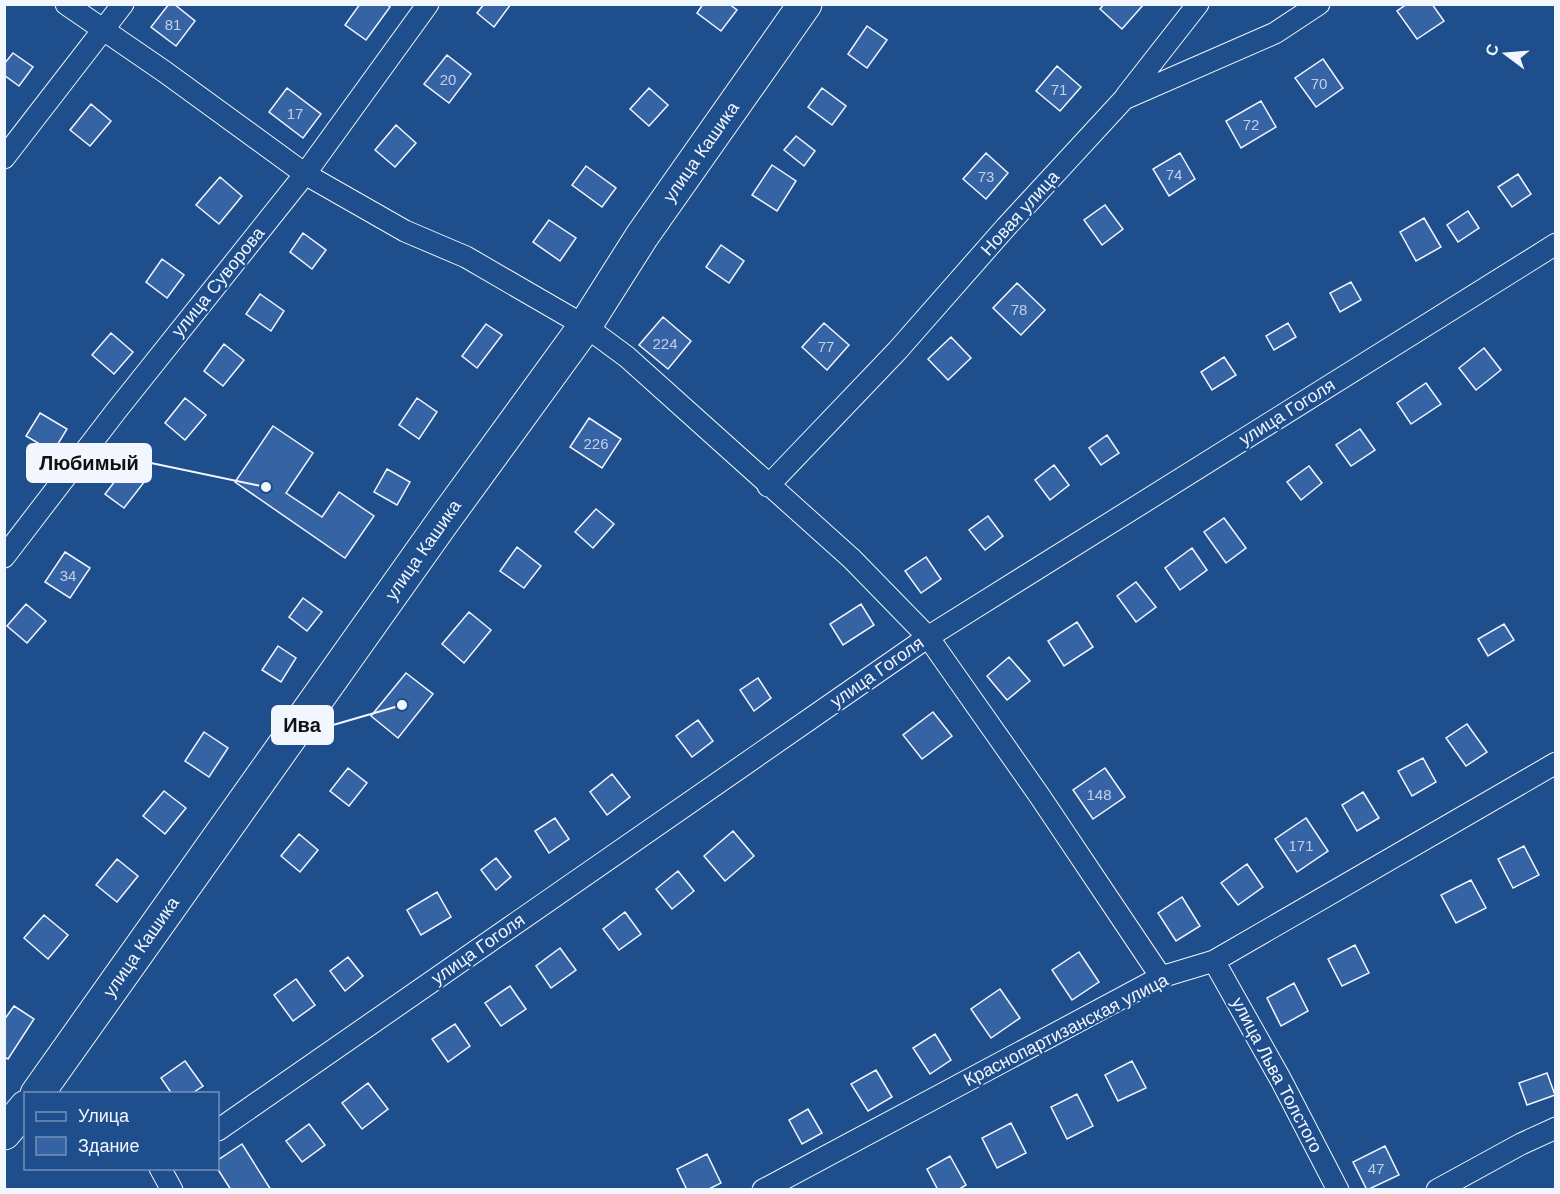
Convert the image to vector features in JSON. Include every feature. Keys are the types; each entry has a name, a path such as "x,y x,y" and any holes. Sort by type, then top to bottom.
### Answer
{"highway":[{"name":"улица Кашика","path":"38,1092 444,520 585,326 642,236 805,4"}],"street":[{"path":"66,4 305,174 405,231 466,257 585,326 627,357 852,559 928,637 1039,795 1161,977"},
{"path":"4,158 123,4"},
{"name":"улица Суворова","path":"4,557 116,411 305,174 428,4"},
{"path":"1124,99 1198,4"},
{"name":"Новая улица","path":"768,486 897,351 1006,227 1124,99 1275,33 1318,4"},
{"name":"улица Гоголя","path":"219,1129 928,637 1556,244"},
{"name":"Краснопартизанская улица","path":"763,1190 1161,977 1214,961 1556,763"},
{"name":"улица Льва Толстого","path":"1214,961 1281,1080 1338,1190"},
{"path":"1437,1190 1521,1144 1556,1128"},
{"path":"161,1170 172,1190"}],"building":[{"path":"169,4 174,4 195,21 176,46 151,27"},
{"path":"360,4 386,4 390,7 366,40 345,25"},
{"path":"484,4 511,4 494,27 477,13"},
{"path":"703,4 729,4 737,10 721,31 697,13"},
{"path":"1104,4 1144,4 1122,29 1100,9"},
{"path":"1407,4 1432,4 1444,21 1417,39 1397,11"},
{"path":"867,26 887,40 867,68 848,54"},
{"path":"13,53 33,67 19,86 4,75 4,64"},
{"path":"447,55 471,74 449,103 424,84"},
{"path":"1323,59 1343,88 1316,107 1295,78"},
{"path":"1057,66 1081,87 1060,111 1036,91"},
{"path":"287,88 321,114 303,138 269,112"},
{"path":"649,88 668,105 649,126 630,109"},
{"path":"822,88 846,106 832,125 808,107"},
{"path":"1261,101 1276,127 1241,148 1226,121"},
{"path":"91,104 111,121 90,146 70,130"},
{"path":"396,125 416,143 395,167 375,150"},
{"path":"796,136 815,151 804,166 784,150"},
{"path":"986,153 1008,173 986,199 963,179"},
{"path":"1180,153 1195,179 1169,196 1153,169"},
{"path":"772,165 796,181 777,211 752,195"},
{"path":"586,166 616,188 602,207 572,185"},
{"path":"1518,174 1531,194 1512,207 1498,187"},
{"path":"220,177 242,196 219,224 196,205"},
{"path":"1105,205 1123,229 1102,245 1084,220"},
{"path":"1468,211 1479,228 1458,242 1447,225"},
{"path":"1424,218 1441,247 1416,261 1400,232"},
{"path":"549,220 576,238 560,261 533,242"},
{"path":"303,233 326,250 312,269 290,252"},
{"path":"721,245 744,261 729,283 706,267"},
{"path":"162,259 184,275 167,298 146,282"},
{"path":"1351,282 1361,300 1340,312 1330,293"},
{"path":"1017,283 1045,310 1021,335 993,308"},
{"path":"260,294 284,311 271,331 246,314"},
{"path":"663,317 691,341 668,369 639,345"},
{"path":"824,323 849,345 827,370 802,347"},
{"path":"1288,323 1296,337 1274,350 1266,336"},
{"path":"486,324 502,335 477,368 462,356"},
{"path":"111,333 133,352 114,374 92,355"},
{"path":"951,337 971,358 948,380 928,359"},
{"path":"224,344 244,360 223,386 204,371"},
{"path":"1484,348 1501,370 1476,390 1459,368"},
{"path":"1224,357 1236,375 1212,390 1201,372"},
{"path":"1426,383 1441,404 1411,424 1397,403"},
{"path":"185,398 206,415 185,440 165,423"},
{"path":"417,398 437,412 419,439 399,425"},
{"path":"40,413 67,429 53,452 26,436"},
{"path":"589,418 621,439 602,468 570,447"},
{"path":"273,426 313,453 286,493 322,517 339,492 374,516 345,558 235,482"},
{"path":"1360,429 1375,450 1351,466 1336,445"},
{"path":"1107,435 1119,453 1101,465 1089,448"},
{"path":"1054,465 1069,485 1050,500 1035,480"},
{"path":"1309,466 1322,483 1301,500 1287,482"},
{"path":"126,467 145,481 124,508 105,494"},
{"path":"387,469 410,482 397,505 374,492"},
{"path":"596,509 614,524 593,548 575,532"},
{"path":"988,516 1003,536 985,550 969,530"},
{"path":"1224,518 1246,548 1226,563 1204,532"},
{"path":"517,547 541,566 524,588 500,571"},
{"path":"1192,548 1207,570 1180,590 1165,568"},
{"path":"65,552 90,568 70,598 45,582"},
{"path":"926,557 941,579 921,593 905,571"},
{"path":"1136,582 1156,607 1136,622 1117,596"},
{"path":"303,598 322,612 307,631 289,617"},
{"path":"26,604 46,621 27,643 7,626"},
{"path":"861,604 874,625 843,645 830,624"},
{"path":"469,612 491,630 464,663 442,644"},
{"path":"1077,622 1093,647 1064,666 1048,641"},
{"path":"1504,624 1514,640 1488,656 1478,639"},
{"path":"278,646 296,658 281,682 262,670"},
{"path":"1009,657 1030,681 1007,700 987,676"},
{"path":"406,673 433,694 398,738 371,716"},
{"path":"758,678 771,698 754,711 740,690"},
{"path":"933,712 952,736 922,759 903,735"},
{"path":"698,720 713,741 692,757 676,736"},
{"path":"1467,724 1487,752 1466,766 1446,738"},
{"path":"204,732 228,748 209,777 185,761"},
{"path":"1423,758 1436,782 1412,796 1398,771"},
{"path":"348,768 367,783 349,806 330,791"},
{"path":"1105,768 1125,797 1093,819 1073,790"},
{"path":"612,774 630,797 607,815 590,792"},
{"path":"164,791 186,808 165,834 143,816"},
{"path":"1363,792 1379,818 1357,831 1342,805"},
{"path":"555,818 569,839 549,853 535,831"},
{"path":"1306,818 1328,851 1297,872 1275,839"},
{"path":"733,831 754,856 725,881 704,856"},
{"path":"299,834 318,850 300,872 281,856"},
{"path":"1524,846 1539,875 1513,888 1498,859"},
{"path":"496,858 511,877 496,890 481,870"},
{"path":"117,859 138,876 117,902 96,885"},
{"path":"1247,864 1263,887 1238,905 1221,883"},
{"path":"678,871 694,891 672,909 656,889"},
{"path":"1471,880 1486,908 1456,923 1441,895"},
{"path":"437,892 451,917 421,935 407,910"},
{"path":"1182,897 1200,926 1176,941 1158,913"},
{"path":"625,912 641,934 619,950 603,929"},
{"path":"44,915 68,935 48,959 24,938"},
{"path":"1355,945 1369,973 1342,986 1328,959"},
{"path":"560,948 576,970 551,988 536,966"},
{"path":"1079,952 1099,982 1072,1000 1052,970"},
{"path":"348,957 363,976 345,991 330,971"},
{"path":"296,979 315,1005 293,1021 274,995"},
{"path":"1294,983 1308,1011 1281,1026 1267,998"},
{"path":"510,986 526,1009 501,1026 485,1003"},
{"path":"1000,989 1020,1018 991,1038 971,1009"},
{"path":"14,1006 34,1019 8,1059 4,1057 4,1020"},
{"path":"455,1024 470,1046 448,1062 432,1039"},
{"path":"935,1034 951,1060 930,1074 913,1048"},
{"path":"185,1061 203,1086 194,1092 171,1092 161,1078"},
{"path":"1132,1061 1146,1088 1118,1101 1105,1075"},
{"path":"876,1070 892,1097 868,1111 851,1084"},
{"path":"1547,1073 1555,1095 1527,1105 1519,1083"},
{"path":"368,1083 388,1109 362,1129 342,1103"},
{"path":"1077,1094 1093,1126 1067,1139 1051,1107"},
{"path":"808,1109 822,1133 802,1144 789,1120"},
{"path":"1011,1123 1026,1153 997,1168 982,1138"},
{"path":"309,1124 325,1145 302,1162 286,1141"},
{"path":"242,1144 271,1190 231,1190 218,1170 219,1159"},
{"path":"1385,1146 1399,1175 1367,1190 1353,1162"},
{"path":"707,1154 721,1183 707,1190 687,1190 677,1169"},
{"path":"950,1156 966,1185 958,1190 938,1190 927,1169"}],"place":[{"name":"Любимый","path":"266,487"},
{"name":"Ива","path":"402,705"}]}
